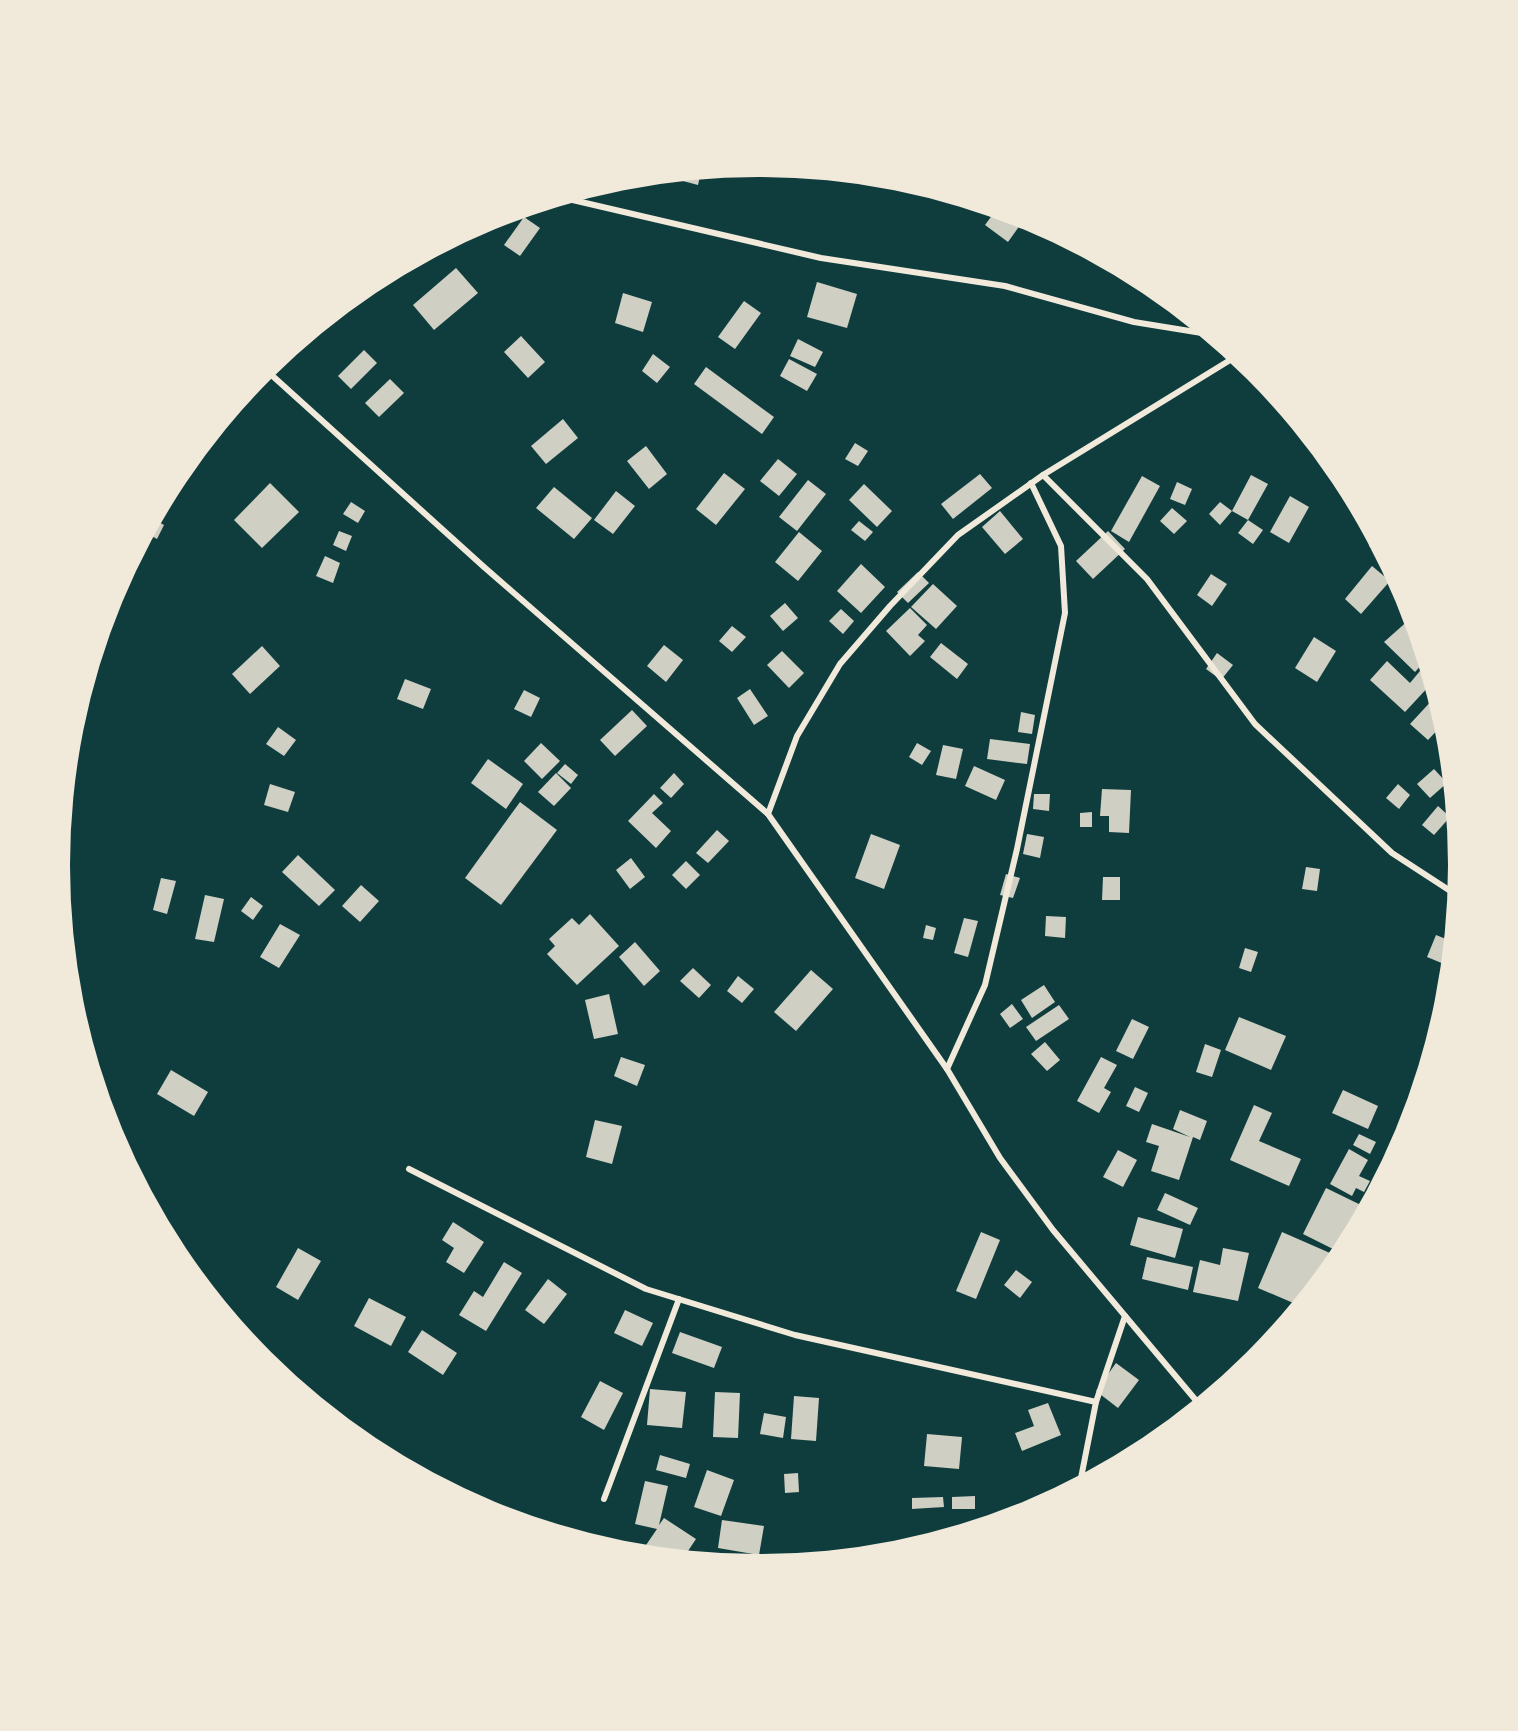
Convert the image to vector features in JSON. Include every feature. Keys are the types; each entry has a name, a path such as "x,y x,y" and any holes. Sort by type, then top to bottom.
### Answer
{"street":[{"path":"577,201 821,258 1005,286 1134,322 1193,332"},
{"path":"768,814 797,736 840,664 890,606 958,535 1043,475 1227,362"},
{"path":"274,377 484,567 768,814 947,1069 1000,1158 1053,1230 1194,1398"},
{"path":"1043,475 1147,579 1255,724 1392,853 1447,889"},
{"path":"947,1069 985,985 1017,849 1065,614 1061,546 1031,483"},
{"path":"409,1169 646,1289 795,1335 1096,1402"},
{"path":"604,1499 679,1299"},
{"path":"1082,1473 1096,1402 1125,1316"}],"building":[{"path":"699,180 698,185 684,181"},
{"path":"526,218 540,228 520,256 504,245 522,220"},
{"path":"990,218 1018,228 1008,242 985,225"},
{"path":"456,268 478,293 434,330 413,305"},
{"path":"817,282 857,294 847,328 807,317"},
{"path":"623,293 652,302 643,332 615,323"},
{"path":"744,301 761,313 735,349 718,337"},
{"path":"521,336 545,362 528,378 504,352"},
{"path":"798,339 823,352 815,367 790,356"},
{"path":"364,350 377,363 351,389 338,376"},
{"path":"653,354 670,367 657,383 642,371"},
{"path":"789,359 817,374 807,391 780,376"},
{"path":"706,367 774,417 762,434 694,384"},
{"path":"390,379 404,393 379,417 365,403"},
{"path":"563,419 578,438 546,464 531,446"},
{"path":"855,443 868,451 858,466 845,459"},
{"path":"646,446 667,474 649,489 627,461"},
{"path":"778,459 797,474 779,496 760,481"},
{"path":"724,473 745,489 716,525 696,509"},
{"path":"980,474 992,488 953,519 941,504"},
{"path":"1251,475 1268,484 1248,520 1232,511"},
{"path":"1142,476 1160,486 1129,542 1111,531"},
{"path":"808,480 826,494 797,531 779,517"},
{"path":"1177,482 1192,489 1185,505 1170,499"},
{"path":"270,483 299,512 262,548 234,520"},
{"path":"864,484 892,511 877,527 849,500"},
{"path":"554,487 592,518 574,539 536,508"},
{"path":"616,491 635,506 613,534 594,520"},
{"path":"1290,496 1309,507 1289,543 1270,532"},
{"path":"351,502 365,511 358,523 343,514"},
{"path":"1220,502 1232,511 1220,525 1209,514"},
{"path":"1172,508 1187,521 1174,534 1160,521"},
{"path":"1000,511 1023,539 1005,554 982,527"},
{"path":"1248,520 1263,530 1253,544 1238,533"},
{"path":"859,521 873,532 865,541 851,530"},
{"path":"162,524 164,525 157,539 154,538"},
{"path":"339,531 352,536 346,551 333,545"},
{"path":"1108,531 1125,549 1093,579 1076,561"},
{"path":"799,532 822,551 798,581 775,562"},
{"path":"325,556 340,563 333,583 316,576"},
{"path":"861,564 885,587 861,613 837,591"},
{"path":"1372,566 1382,575 1387,585 1361,614 1345,599"},
{"path":"918,572 929,583 908,603 897,592"},
{"path":"1211,574 1227,584 1212,606 1197,595"},
{"path":"933,584 957,606 936,629 911,607"},
{"path":"785,603 798,618 783,631 770,616"},
{"path":"910,608 927,625 918,635 925,641 910,656 886,631"},
{"path":"841,609 854,621 843,634 829,621"},
{"path":"1404,625 1418,668 1415,672 1384,642"},
{"path":"732,626 746,637 732,652 719,641"},
{"path":"1314,637 1336,651 1317,682 1295,668"},
{"path":"941,643 968,664 957,679 930,657"},
{"path":"664,645 683,660 666,682 647,666"},
{"path":"262,646 280,666 250,694 232,674"},
{"path":"782,651 804,673 789,688 767,665"},
{"path":"1217,653 1233,665 1221,680 1206,669"},
{"path":"1387,661 1410,683 1419,672 1425,691 1405,712 1370,680"},
{"path":"405,679 431,689 423,709 397,699"},
{"path":"750,689 768,716 754,725 737,698"},
{"path":"524,690 540,698 531,717 514,709"},
{"path":"1428,705 1434,733 1428,740 1410,724"},
{"path":"632,710 647,726 615,756 600,740"},
{"path":"1021,712 1035,715 1032,734 1018,732"},
{"path":"278,727 296,740 284,756 266,744"},
{"path":"990,739 1030,744 1027,764 987,759"},
{"path":"541,743 560,761 542,779 524,761"},
{"path":"917,743 931,751 922,765 909,757"},
{"path":"943,745 963,749 956,779 936,775"},
{"path":"488,759 523,784 506,809 471,783"},
{"path":"565,764 578,775 571,784 557,773"},
{"path":"974,766 1005,780 996,800 965,786"},
{"path":"1434,769 1442,778 1443,787 1430,798 1417,784"},
{"path":"556,773 571,788 554,806 538,792"},
{"path":"674,773 684,784 671,798 660,788"},
{"path":"270,784 295,792 288,812 264,805"},
{"path":"1398,784 1410,795 1399,809 1386,798"},
{"path":"1102,789 1131,790 1129,833 1109,832 1109,816 1100,816"},
{"path":"654,794 663,803 652,813 671,831 656,848 628,821"},
{"path":"1034,794 1050,794 1049,811 1033,809"},
{"path":"520,802 557,830 501,905 465,878"},
{"path":"1438,806 1445,813 1446,821 1434,835 1422,825"},
{"path":"1092,812 1092,827 1080,827 1080,813"},
{"path":"717,830 729,841 708,863 696,853"},
{"path":"871,834 900,845 884,889 855,878"},
{"path":"1027,834 1044,837 1040,858 1023,854"},
{"path":"298,855 335,890 319,906 282,872"},
{"path":"631,858 645,877 630,889 616,870"},
{"path":"686,861 700,875 686,889 672,875"},
{"path":"1306,867 1320,869 1317,891 1302,889"},
{"path":"1006,874 1020,878 1013,898 1000,895"},
{"path":"1103,877 1120,877 1120,900 1102,900"},
{"path":"161,878 176,881 167,914 153,910"},
{"path":"361,885 379,901 360,922 342,906"},
{"path":"205,895 224,899 214,942 195,939"},
{"path":"251,897 263,906 253,920 241,911"},
{"path":"590,914 619,946 577,985 547,954 555,946 549,939 572,918 579,925"},
{"path":"1046,916 1066,917 1065,938 1045,936"},
{"path":"964,918 978,921 968,957 954,953"},
{"path":"280,924 300,935 279,968 260,957"},
{"path":"926,925 936,928 933,940 923,938"},
{"path":"1436,935 1444,938 1441,963 1427,957"},
{"path":"635,942 660,971 644,986 619,957"},
{"path":"1245,948 1258,952 1251,972 1239,968"},
{"path":"693,968 711,985 699,998 680,981"},
{"path":"811,970 833,989 796,1031 774,1012"},
{"path":"738,976 754,989 742,1003 727,991"},
{"path":"1044,985 1055,1002 1032,1018 1021,1000"},
{"path":"609,994 618,1034 594,1039 585,1000"},
{"path":"1012,1004 1023,1019 1010,1028 1000,1014"},
{"path":"1059,1005 1069,1019 1036,1041 1026,1027"},
{"path":"1239,1017 1286,1036 1271,1070 1225,1050"},
{"path":"1132,1019 1149,1027 1133,1059 1116,1051"},
{"path":"1045,1042 1060,1060 1047,1071 1031,1054"},
{"path":"1205,1044 1221,1050 1212,1077 1196,1072"},
{"path":"621,1057 645,1065 637,1086 614,1076"},
{"path":"1101,1057 1117,1065 1104,1088 1111,1092 1099,1113 1077,1101"},
{"path":"171,1070 208,1092 194,1116 157,1094"},
{"path":"1135,1087 1148,1093 1139,1112 1126,1106"},
{"path":"1343,1090 1378,1106 1368,1129 1332,1113"},
{"path":"1254,1105 1272,1113 1259,1141 1301,1159 1289,1186 1230,1160"},
{"path":"1180,1110 1207,1121 1200,1140 1193,1137 1179,1180 1151,1171 1159,1146 1146,1142 1152,1124 1190,1137 1173,1129"},
{"path":"595,1120 622,1126 612,1164 586,1157"},
{"path":"1359,1134 1376,1142 1370,1154 1353,1145"},
{"path":"1349,1149 1368,1160 1359,1176 1370,1181 1364,1192 1356,1188 1352,1196 1330,1184"},
{"path":"1118,1150 1137,1160 1123,1187 1103,1177"},
{"path":"1326,1188 1358,1204 1331,1248 1303,1234"},
{"path":"1165,1193 1198,1208 1190,1225 1157,1210"},
{"path":"1138,1217 1183,1229 1175,1258 1130,1245"},
{"path":"453,1222 484,1242 464,1273 446,1262 454,1248 442,1240"},
{"path":"981,1232 1000,1240 976,1299 956,1291"},
{"path":"1282,1232 1328,1252 1291,1302 1258,1288"},
{"path":"298,1248 321,1261 298,1300 276,1287"},
{"path":"1223,1248 1249,1253 1238,1301 1193,1292 1200,1260 1220,1265"},
{"path":"1147,1257 1193,1267 1188,1290 1142,1279"},
{"path":"504,1262 522,1273 486,1331 459,1315 474,1291 483,1297"},
{"path":"1016,1270 1032,1282 1020,1298 1004,1285"},
{"path":"548,1279 567,1294 544,1324 525,1310"},
{"path":"369,1298 406,1317 391,1346 354,1326"},
{"path":"625,1310 653,1323 642,1346 614,1333"},
{"path":"422,1330 457,1353 443,1375 408,1352"},
{"path":"680,1332 722,1347 714,1368 672,1353"},
{"path":"1116,1363 1139,1380 1118,1408 1096,1391"},
{"path":"600,1381 623,1393 604,1430 581,1417"},
{"path":"650,1389 686,1392 682,1428 647,1425"},
{"path":"715,1392 740,1393 738,1438 713,1437"},
{"path":"794,1396 819,1398 816,1441 791,1439"},
{"path":"1048,1403 1061,1435 1022,1451 1015,1433 1034,1426 1028,1410"},
{"path":"764,1413 786,1417 783,1438 760,1434"},
{"path":"927,1434 962,1437 959,1469 924,1466"},
{"path":"660,1455 690,1464 686,1478 656,1470"},
{"path":"707,1470 734,1480 721,1516 694,1507"},
{"path":"798,1473 799,1492 785,1493 784,1474"},
{"path":"645,1481 668,1486 659,1525 664,1518 696,1539 689,1550 646,1544 657,1529 635,1524"},
{"path":"975,1496 975,1509 952,1509 952,1497"},
{"path":"943,1497 944,1507 912,1509 912,1498"},
{"path":"722,1520 764,1526 759,1554 718,1548"}]}
